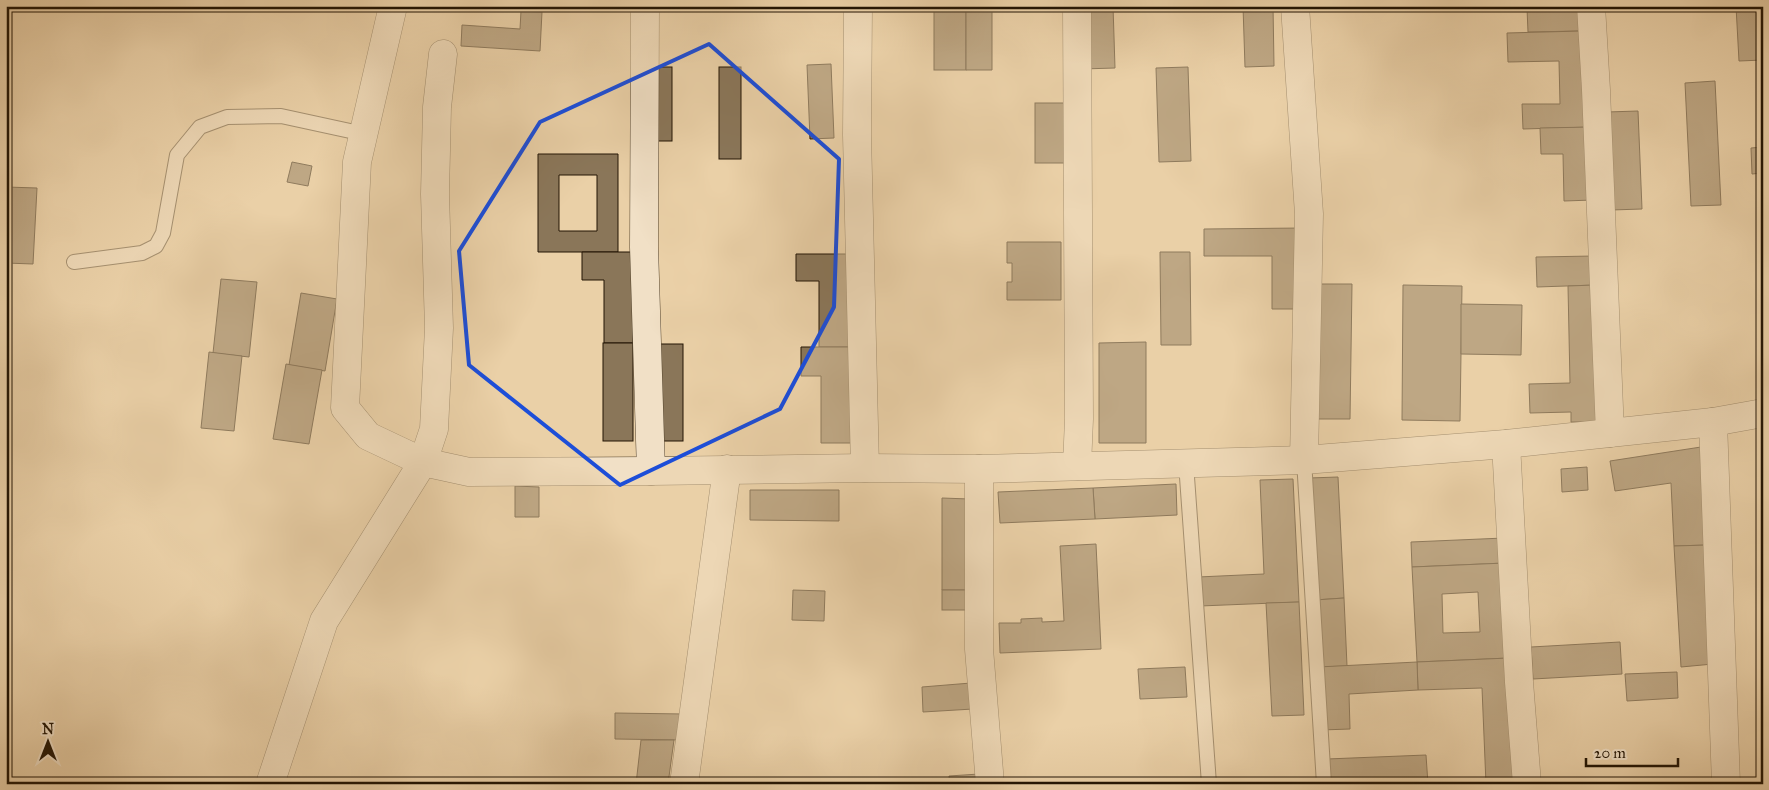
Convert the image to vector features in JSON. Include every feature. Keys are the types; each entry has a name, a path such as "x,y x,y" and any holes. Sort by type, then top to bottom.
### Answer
{"street":[{"path":"393,6 357,162 345,408 368,436 423,462 469,472 865,468 978,469 1304,460 1506,444 1712,422 1763,413"},
{"path":"645,6 644,247 651,471"},
{"path":"858,6 857,135 865,468"},
{"path":"1076,6 1079,419 1076,466"},
{"path":"1295,6 1309,214 1304,460"},
{"path":"1591,6 1610,433"},
{"path":"270,784 324,621 423,462 434,429 439,328 435,194 437,107 443,54"},
{"path":"1712,422 1726,784"},
{"path":"1506,444 1519,682 1527,784"},
{"path":"684,784 727,469"},
{"path":"978,469 979,649 990,784"}],"lane":[{"path":"74,262 142,253 156,246 163,233 176,155 200,127 228,117 281,116 364,134"},
{"path":"1304,460 1324,784"},
{"path":"1186,463 1208,784"}],"highlighted area":[{"path":"709,44 839,159 834,307 780,409 620,485 469,365 459,251 540,122"}],"building":[{"path":"934,6 966,6 966,70 934,70"},
{"path":"966,6 1054,7 992,7 992,70 966,70"},
{"path":"1080,6 1113,6 1115,68 1082,69"},
{"path":"1243,6 1273,6 1274,66 1245,67"},
{"path":"1580,6 1581,31 1528,32 1527,8"},
{"path":"1736,6 1763,6 1763,60 1739,61"},
{"path":"521,11 542,12 540,51 461,46 462,25 520,29"},
{"path":"1581,31 1591,127 1523,129 1522,104 1560,104 1559,61 1508,62 1507,33"},
{"path":"831,64 834,138 810,139 807,65"},
{"path":"652,67 672,67 672,141 652,141"},
{"path":"719,67 741,67 741,159 719,159"},
{"path":"1188,67 1191,161 1159,162 1156,68"},
{"path":"1759,69 1763,69 1763,108 1761,108"},
{"path":"1715,81 1721,205 1691,206 1685,83"},
{"path":"1035,103 1065,103 1065,163 1035,163"},
{"path":"1638,111 1642,209 1611,210 1607,112"},
{"path":"1591,127 1593,200 1564,201 1563,154 1541,154 1540,128"},
{"path":"1763,147 1763,173 1752,174 1751,148"},
{"path":"538,154 618,154 618,252 538,252","holes":["559,175 597,175 597,231 559,231"]},
{"path":"292,162 312,166 308,186 287,182"},
{"path":"6,187 37,188 33,264 6,263"},
{"path":"1303,228 1304,309 1272,309 1272,256 1204,256 1204,229"},
{"path":"1007,242 1061,242 1061,300 1007,300 1007,282 1012,282 1012,263 1007,263"},
{"path":"582,252 633,252 633,343 604,343 604,280 582,280"},
{"path":"1160,252 1190,252 1191,345 1161,345"},
{"path":"796,254 851,254 851,347 819,347 819,281 796,281"},
{"path":"1594,256 1595,285 1537,287 1536,257"},
{"path":"221,279 257,282 249,357 213,353"},
{"path":"1319,284 1352,284 1350,419 1317,419"},
{"path":"1403,285 1462,286 1460,421 1402,420"},
{"path":"1595,285 1598,422 1571,422 1571,412 1530,413 1529,384 1570,383 1568,286"},
{"path":"301,293 337,299 325,371 289,365"},
{"path":"1461,304 1522,305 1521,355 1461,354"},
{"path":"1146,342 1146,443 1099,443 1099,343"},
{"path":"603,343 633,343 633,441 603,441"},
{"path":"652,344 683,344 683,441 652,441"},
{"path":"801,347 851,347 851,443 821,443 821,376 801,376"},
{"path":"209,352 242,356 234,431 201,428"},
{"path":"286,364 322,370 309,444 273,439"},
{"path":"1701,447 1707,545 1674,546 1671,483 1615,491 1610,461"},
{"path":"1587,467 1588,490 1562,492 1561,469"},
{"path":"1338,477 1344,598 1315,600 1309,478"},
{"path":"1293,479 1299,602 1200,606 1198,577 1264,574 1260,480"},
{"path":"1176,484 1177,515 1095,519 1093,488"},
{"path":"515,486 539,487 539,517 515,517"},
{"path":"1093,488 1095,519 1000,523 998,492"},
{"path":"750,490 839,490 839,521 750,520"},
{"path":"942,498 969,499 969,590 942,590"},
{"path":"1504,538 1505,563 1412,567 1411,542"},
{"path":"1096,544 1101,649 1000,653 999,623 1021,623 1021,619 1042,618 1042,622 1064,621 1060,546"},
{"path":"1707,545 1713,664 1681,667 1674,546"},
{"path":"1505,563 1509,658 1417,662 1412,567","holes":["1478,592 1480,632 1443,633 1442,594"]},
{"path":"793,590 825,591 824,621 792,620"},
{"path":"942,590 969,590 969,610 942,610"},
{"path":"1344,598 1347,666 1318,667 1315,600"},
{"path":"1299,602 1304,715 1272,716 1266,603"},
{"path":"1620,642 1622,674 1533,679 1531,647"},
{"path":"1509,658 1515,784 1486,784 1482,688 1418,690 1417,662"},
{"path":"1417,662 1418,690 1349,694 1350,729 1321,730 1318,667"},
{"path":"1185,667 1187,697 1140,699 1138,669"},
{"path":"1677,672 1678,698 1627,701 1625,674"},
{"path":"971,683 973,709 923,712 922,687"},
{"path":"615,713 684,714 684,740 615,739"},
{"path":"641,740 674,740 668,784 636,784"},
{"path":"1426,755 1428,784 1328,784 1327,759"},
{"path":"979,774 980,784 950,784 949,776"}]}
